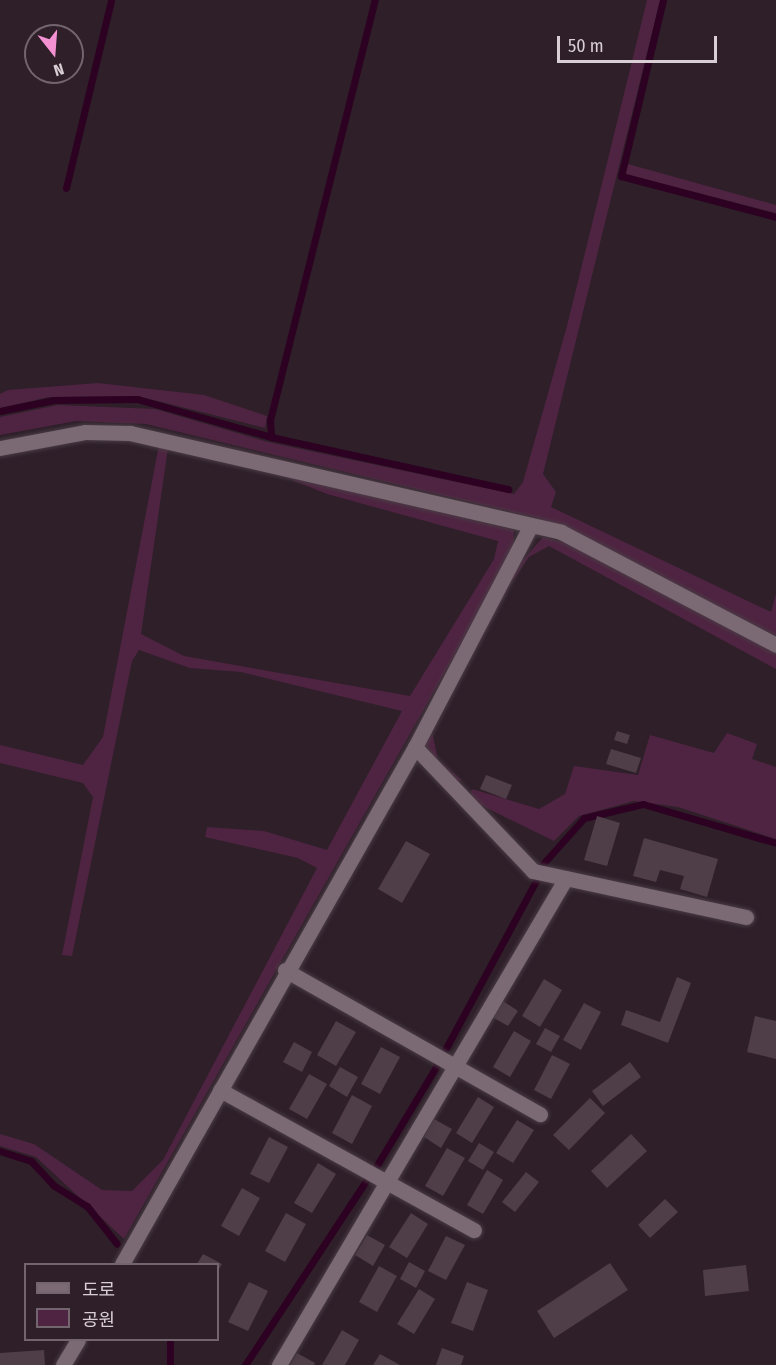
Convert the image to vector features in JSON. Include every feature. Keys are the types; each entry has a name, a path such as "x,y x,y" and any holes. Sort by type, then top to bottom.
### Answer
{"street":[{"path":"0,448 85,432 130,433 561,532 776,645"},
{"path":"123,1263 285,970 415,747 531,525"},
{"path":"415,747 533,871 746,917"},
{"path":"279,1365 390,1184 566,878"},
{"path":"285,970 540,1114"},
{"path":"220,1090 474,1230"},
{"path":"63,1365 77,1341"}],"green space":[{"path":"647,0 660,0 543,474 556,492 551,507 771,612 776,594 776,636 541,519 146,424 76,421 0,435 0,417 58,405 155,409 268,442 514,494 523,482 567,326"},
{"path":"628,164 776,205 776,213 625,174"},
{"path":"98,383 204,395 267,416 265,428 138,396 49,397 0,408 0,394 8,390"},
{"path":"159,445 168,448 141,634 184,656 410,696 494,559 498,541 327,494 272,472 514,530 513,549 501,573 124,1239 36,1157 0,1146 0,1134 34,1144 102,1190 132,1191 163,1160 317,868 298,858 205,837 207,827 264,831 327,850 402,711 241,672 190,668 139,650 132,661 72,956 62,955 93,797 83,783 0,763 0,745 83,765 103,737"},
{"path":"543,537 572,545 776,651 776,669 549,546 529,557 512,582 432,731 438,760 462,780 455,781 424,744 510,575"},
{"path":"727,733 757,744 752,759 776,767 776,839 678,807 634,801 579,816 554,841 468,799 472,789 539,809 565,794 574,766 638,775 650,735 714,753"}],"building":[{"path":"617,731 630,735 627,744 614,740"},
{"path":"611,749 641,758 636,773 606,764"},
{"path":"486,775 512,785 506,799 480,789"},
{"path":"597,816 620,823 607,866 584,860"},
{"path":"644,838 718,859 707,897 680,889 684,876 660,870 656,882 633,876"},
{"path":"406,841 430,854 402,903 378,889"},
{"path":"677,977 691,983 668,1043 621,1025 626,1010 660,1022"},
{"path":"544,979 562,990 540,1027 522,1016"},
{"path":"503,1001 518,1011 508,1026 492,1017"},
{"path":"584,1003 601,1012 581,1050 563,1040"},
{"path":"755,1016 776,1021 776,1059 747,1052"},
{"path":"336,1021 356,1032 336,1066 317,1055"},
{"path":"545,1028 560,1036 551,1052 536,1044"},
{"path":"514,1031 531,1041 510,1077 493,1067"},
{"path":"294,1042 312,1052 302,1072 283,1062"},
{"path":"381,1047 400,1057 380,1094 361,1084"},
{"path":"552,1055 570,1064 551,1099 534,1090"},
{"path":"630,1062 641,1077 603,1106 592,1091"},
{"path":"340,1067 358,1077 347,1097 329,1086"},
{"path":"309,1074 327,1084 307,1119 289,1109"},
{"path":"352,1095 372,1106 352,1144 332,1133"},
{"path":"478,1097 494,1107 472,1143 456,1133"},
{"path":"590,1098 605,1113 569,1150 553,1135"},
{"path":"434,1119 452,1129 441,1148 424,1137"},
{"path":"517,1120 534,1130 513,1163 496,1153"},
{"path":"631,1134 647,1151 607,1188 591,1171"},
{"path":"269,1137 288,1147 269,1183 250,1174"},
{"path":"479,1143 494,1152 483,1170 468,1161"},
{"path":"447,1148 465,1158 443,1196 425,1186"},
{"path":"318,1163 336,1174 312,1213 294,1203"},
{"path":"487,1170 503,1180 483,1214 467,1205"},
{"path":"526,1172 539,1182 515,1212 502,1202"},
{"path":"242,1188 260,1198 239,1236 221,1226"},
{"path":"665,1199 678,1212 650,1238 638,1225"},
{"path":"286,1213 306,1224 285,1262 265,1251"},
{"path":"411,1213 428,1224 407,1258 389,1247"},
{"path":"367,1235 385,1245 373,1266 355,1255"},
{"path":"446,1236 465,1245 446,1280 428,1271"},
{"path":"203,1254 222,1264 219,1269 219,1263 198,1263"},
{"path":"409,1262 425,1271 416,1288 400,1279"},
{"path":"610,1263 628,1290 554,1338 537,1311"},
{"path":"746,1265 749,1291 705,1296 703,1270"},
{"path":"379,1266 397,1276 377,1312 359,1302"},
{"path":"249,1282 268,1291 248,1331 228,1322"},
{"path":"467,1282 488,1290 473,1331 451,1323"},
{"path":"419,1289 435,1299 414,1334 397,1324"},
{"path":"342,1330 359,1340 345,1365 322,1365"},
{"path":"442,1348 464,1356 461,1365 436,1365"},
{"path":"44,1350 45,1365 0,1365 0,1353"},
{"path":"297,1353 315,1363 314,1365 290,1365"},
{"path":"380,1354 400,1365 373,1365"}],"waterway":[{"path":"66,188 111,0"},
{"path":"271,437 270,420 375,0"},
{"path":"663,0 621,176 776,217"},
{"path":"0,411 54,400 137,399 271,437 508,489"},
{"path":"542,865 584,818 643,804 776,843"},
{"path":"446,1048 537,879"},
{"path":"377,1165 437,1065"},
{"path":"0,1151 31,1161 53,1185 87,1206 117,1244"},
{"path":"245,1365 368,1178"},
{"path":"170,1341 170,1365"}]}
